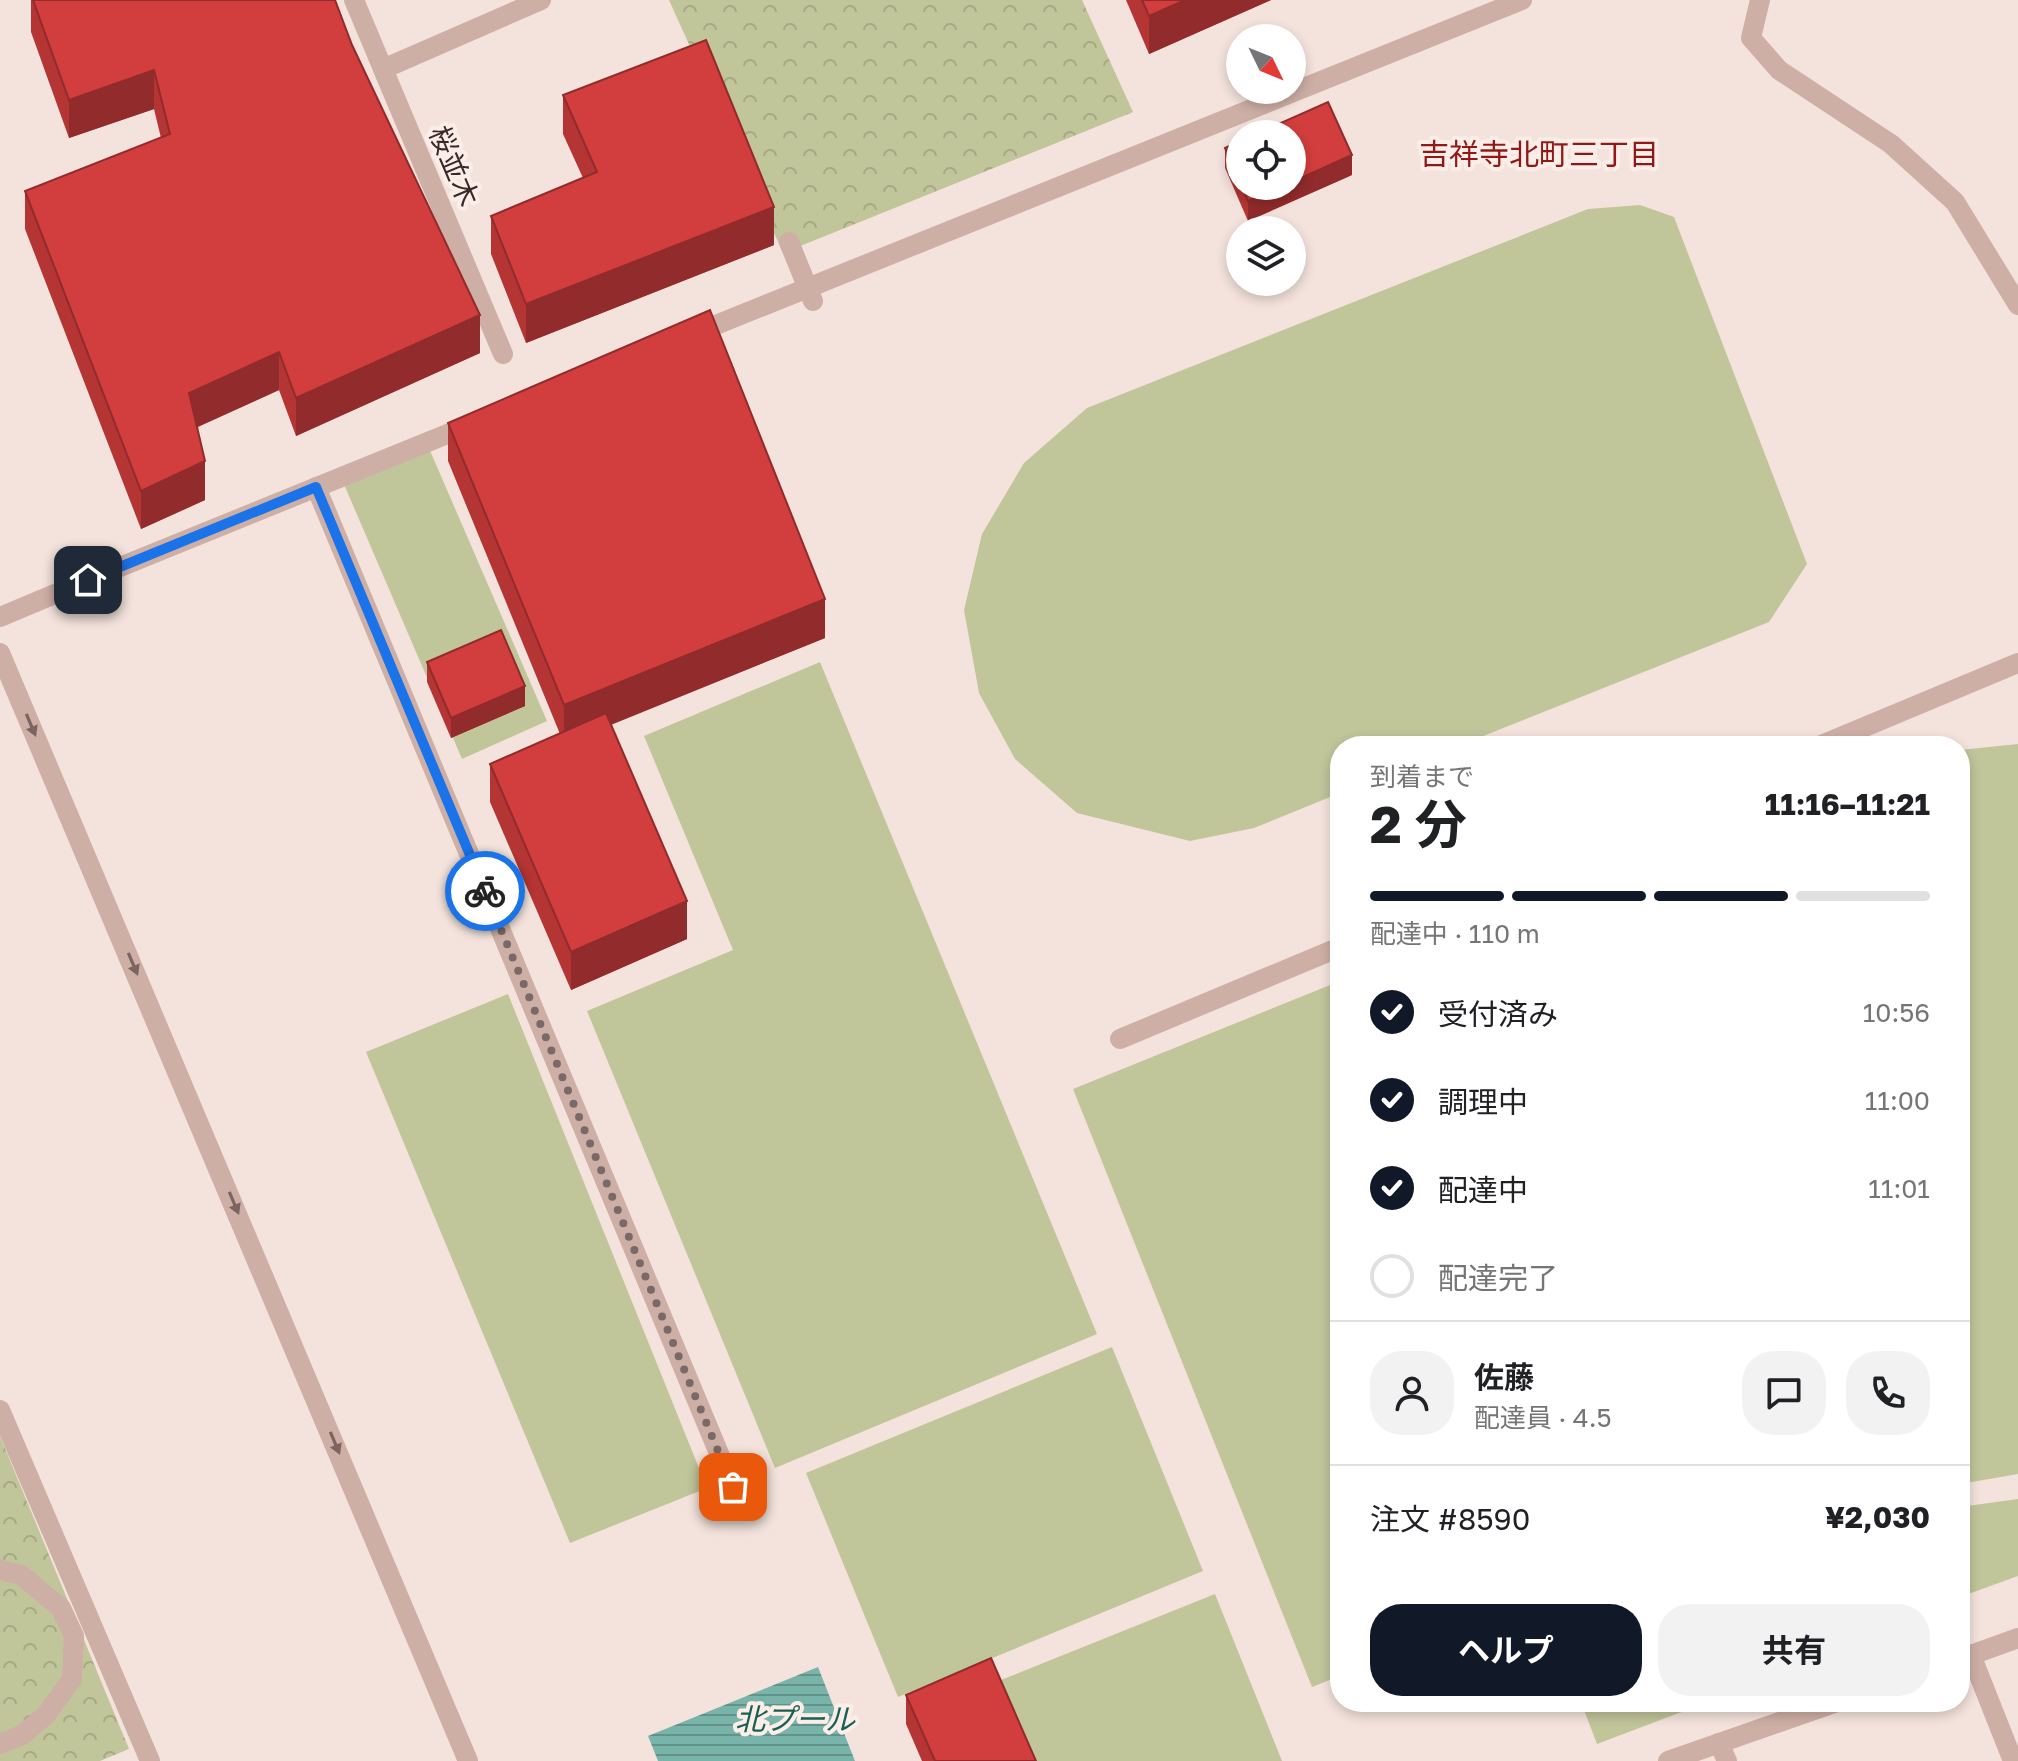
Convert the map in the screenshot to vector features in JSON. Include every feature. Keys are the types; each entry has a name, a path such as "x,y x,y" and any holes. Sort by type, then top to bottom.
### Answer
{"street":[{"name":"桜並木","path":"354,0 503,354"},
{"path":"383,69 541,0"},
{"path":"669,344 1522,0"},
{"path":"1760,0 1751,38 1779,70 1891,144 1955,202 2018,305"},
{"path":"789,242 813,301"},
{"path":"0,617 492,416"},
{"path":"316,487 733,1487"},
{"path":"0,653 468,1761"},
{"path":"1843,736 2018,663"},
{"path":"1120,1039 1330,951"},
{"path":"0,1410 83,1631 150,1761"},
{"path":"0,1570 21,1575 83,1631"},
{"path":"0,1744 22,1735 46,1715 72,1679 83,1631"},
{"path":"1970,1656 2018,1638"},
{"path":"1970,1666 2013,1761"},
{"path":"1668,1761 1723,1752 1814,1712"}],"green space":[{"path":"669,0 1082,0 1133,112 783,253"},
{"path":"1640,205 1674,217 1807,564 1769,622 1483,736 1330,736 1330,797 1254,828 1190,841 1077,813 1015,759 979,693 964,610 982,534 1024,463 1087,408 1588,209"},
{"path":"428,446 547,721 462,759 343,482"},
{"path":"820,662 1097,1334 775,1468 587,1011 733,950 644,736"},
{"path":"2018,744 2018,1474 1970,1482 1970,749"},
{"path":"1330,985 1330,1680 1312,1687 1073,1089"},
{"path":"508,994 707,1488 570,1543 366,1052"},
{"path":"1112,1347 1203,1571 898,1697 806,1473"},
{"path":"0,1436 129,1749 100,1761 0,1761"},
{"path":"2018,1499 2018,1576 1970,1593 1970,1506"},
{"path":"1215,1594 1282,1761 1034,1761 1001,1680"},
{"path":"1585,1712 1682,1712 1597,1744"}],"water":[{"name":"北プール","path":"818,1667 855,1761 658,1761 648,1736"}],"building":[{"path":"33,0 335,0 352,45 480,315 296,398 279,352 189,393 205,461 141,491 25,191 170,134 154,70 69,100"},
{"path":"1142,0 1185,0 1149,16"},
{"path":"706,40 774,207 526,304 491,216 597,172 563,95"},
{"path":"1328,102 1352,155 1306,176 1306,120 1288,120"},
{"path":"710,310 825,599 564,705 448,423"},
{"path":"501,630 525,686 451,718 427,662"},
{"path":"606,713 687,901 571,952 490,764"},
{"path":"991,1658 1036,1761 935,1761 906,1695"}],"way so far":[{"path":"485,891 733,1487"}],"district":[{"name":"吉祥寺北町三丁目","path":"1539,155"}],"route":[{"path":"88,580 316,487 485,891"}]}
